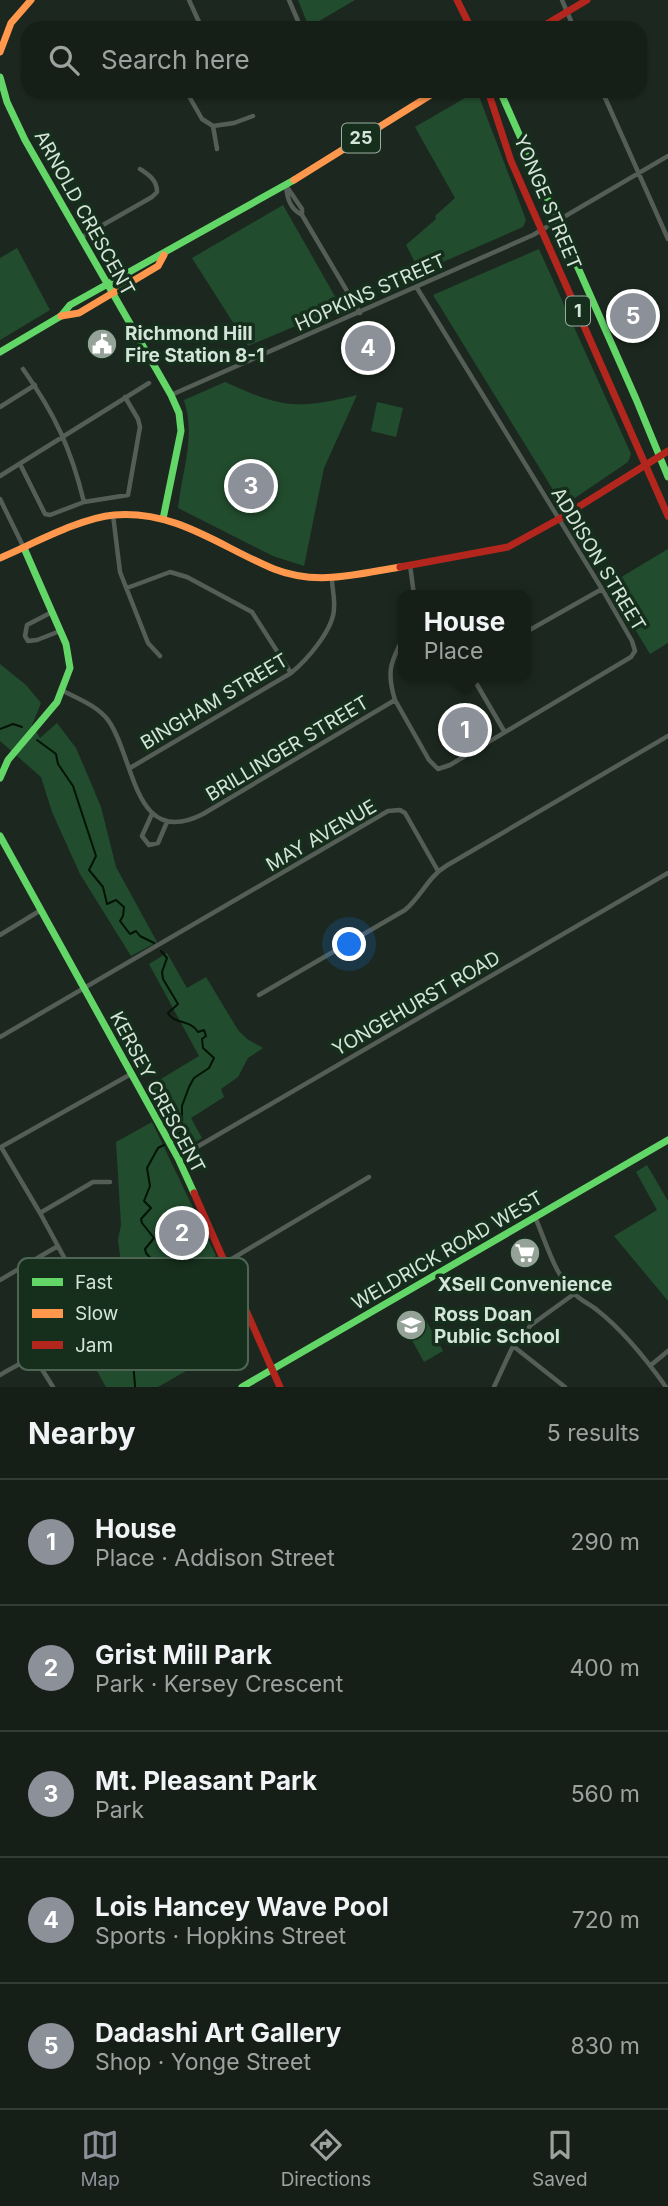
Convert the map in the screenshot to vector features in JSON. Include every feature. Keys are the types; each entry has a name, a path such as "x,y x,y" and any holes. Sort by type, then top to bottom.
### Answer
{"street":[{"path":"0,52 10,23 31,0"},
{"path":"189,0 199,21"},
{"path":"289,0 298,20"},
{"path":"457,0 466,21"},
{"path":"562,0 571,21"},
{"path":"551,21 587,0"},
{"name":"ARNOLD CRESCENT","path":"0,77 9,106 79,238 179,412 181,431 163,519"},
{"path":"190,98 202,119 213,126 234,123 253,116"},
{"name":"25","path":"0,352 61,316 70,305 286,186 426,98"},
{"name":"YONGE STREET","path":"490,98 511,161 668,516"},
{"name":"YONGE STREET","path":"503,98 668,477"},
{"path":"605,98 668,239"},
{"path":"213,126 217,149"},
{"name":"HOPKINS STREET","path":"171,394 542,231 668,156"},
{"path":"79,238 157,192 153,179 141,169"},
{"path":"286,186 295,195 302,215 360,313"},
{"name":"25","path":"61,316 79,313 158,266 164,254"},
{"name":"ADDISON STREET","path":"395,700 436,768 450,765 634,654 635,647 417,288"},
{"path":"23,369 65,438 75,464 84,502"},
{"path":"0,476 65,438 149,383"},
{"path":"0,407 35,386"},
{"path":"20,464 46,514 50,515 84,502 128,495 140,427 125,397"},
{"path":"0,558 89,520 113,515 163,519 206,534 275,569 298,576 332,579 508,547 559,519 668,451"},
{"path":"0,499 61,631 70,668 63,691 36,729 8,760 0,778"},
{"path":"113,515 120,572 148,643 160,656"},
{"path":"410,565 413,590"},
{"path":"127,588 170,572 187,577 252,612 292,673"},
{"name":"BINGHAM STREET","path":"130,768 292,673 319,644 335,610 332,579"},
{"path":"531,629 602,589"},
{"path":"52,612 27,625 25,636 28,641 37,640 61,631"},
{"name":"BRILLINGER STREET","path":"167,822 194,819 395,700 389,681 392,661 398,648"},
{"path":"475,681 504,731"},
{"path":"63,691 99,710 106,717 130,768 143,804 152,814 167,822 158,843 149,845 142,836 152,814"},
{"path":"260,995 405,910 438,871 668,736"},
{"name":"MAY AVENUE","path":"0,1037 388,811 400,810 405,813 438,871"},
{"name":"KERSEY CRESCENT","path":"0,835 178,1158 223,1258"},
{"name":"YONGEHURST ROAD","path":"178,1158 668,873"},
{"path":"0,935 42,910"},
{"path":"64,1258 0,1148 131,1074"},
{"name":"WELDRICK ROAD WEST","path":"242,1387 668,1140"},
{"path":"233,1258 369,1177"},
{"path":"40,1213 93,1182 110,1182"},
{"path":"535,1217 562,1276 574,1294 597,1309 617,1327 666,1387"},
{"path":"38,1258 58,1246"},
{"path":"0,1280 18,1269"},
{"path":"494,1387 513,1346 531,1325 574,1294"},
{"name":"KERSEY CRESCENT","path":"248,1317 280,1387"},
{"path":"513,1346 565,1387"},
{"path":"650,1365 668,1351"},
{"path":"0,1375 18,1364"},
{"path":"43,1370 53,1387"}],"green space":[{"path":"298,0 355,0 319,21 307,21"},
{"path":"465,98 480,98 526,220 523,227 420,272 406,245 455,198 415,127"},
{"path":"283,205 341,307 248,346 192,258"},
{"path":"17,248 50,310 0,340 0,258"},
{"path":"539,249 631,454 628,462 563,506 433,295"},
{"path":"225,382 261,397 290,404 318,403 357,395 324,468 304,566 273,556 178,508 189,427 184,400"},
{"path":"377,402 403,408 396,437 371,431"},
{"path":"668,549 668,643 650,654 608,585"},
{"path":"0,664 26,685 41,703 32,725 40,738 57,723 76,748 101,807 116,867 157,942 131,956 80,874 52,812 41,777 0,741"},
{"path":"167,953 187,988 206,977 238,1030 263,1048 248,1058 238,1077 221,1089 224,1097 191,1118 202,1138 180,1151 146,1088 199,1056 149,964"},
{"path":"152,1122 216,1256 120,1258 116,1142"},
{"path":"647,1165 668,1201 668,1301 614,1236 657,1210 636,1172"},
{"path":"422,1313 443,1351 424,1362 403,1324"},
{"path":"97,1371 186,1371 158,1387 106,1387"}],"waterway":[{"path":"0,729 13,724 22,727"},
{"path":"37,740 56,754 58,764 73,786 96,856 89,870 103,887 107,904 116,900 124,907 120,921 130,934 136,931 154,943"},
{"path":"161,951 167,958 162,972 163,979 178,1004 168,1013 171,1017 191,1025 198,1032 204,1030 206,1036 202,1039 203,1048 214,1058 209,1068 194,1078 189,1087 182,1106 182,1131 176,1136"},
{"path":"150,1258 145,1249 154,1238 141,1219 151,1208 144,1201 150,1186 147,1168 158,1148 164,1145"},
{"path":"134,1370 135,1387"}],"traffic: fast":[{"path":"0,77 7,102 25,140 179,413 181,431 163,519"},
{"path":"503,98 668,477"},
{"path":"0,352 61,316 70,305 294,180"},
{"path":"0,778 8,760 57,702 70,668 66,644 24,548"},
{"path":"0,836 178,1158 194,1193"},
{"path":"242,1387 668,1140"}],"traffic: slow":[{"path":"0,52 11,23 31,0"},
{"path":"294,180 426,98"},
{"path":"61,316 79,313 158,266 164,255"},
{"path":"0,558 86,521 114,515 137,515 178,524 290,574 337,577 400,567"}],"traffic: jam":[{"path":"457,0 468,21"},
{"path":"552,21 587,0"},
{"path":"490,98 511,161 668,516"},
{"path":"400,567 508,547 559,519 668,451"},
{"path":"194,1193 223,1258"},
{"path":"248,1315 280,1387"}],"place":[{"name":"Dadashi Art Gallery","path":"633,316"},
{"name":"Richmond Hill Fire Station 8-1","path":"102,344"},
{"name":"Lois Hancey Wave Pool","path":"368,348"},
{"name":"Mt. Pleasant Park","path":"251,486"},
{"name":"House","path":"465,730"},
{"name":"Grist Mill Park","path":"182,1233"},
{"name":"XSell Convenience","path":"525,1253"},
{"name":"Ross Doan Public School","path":"411,1325"}]}
